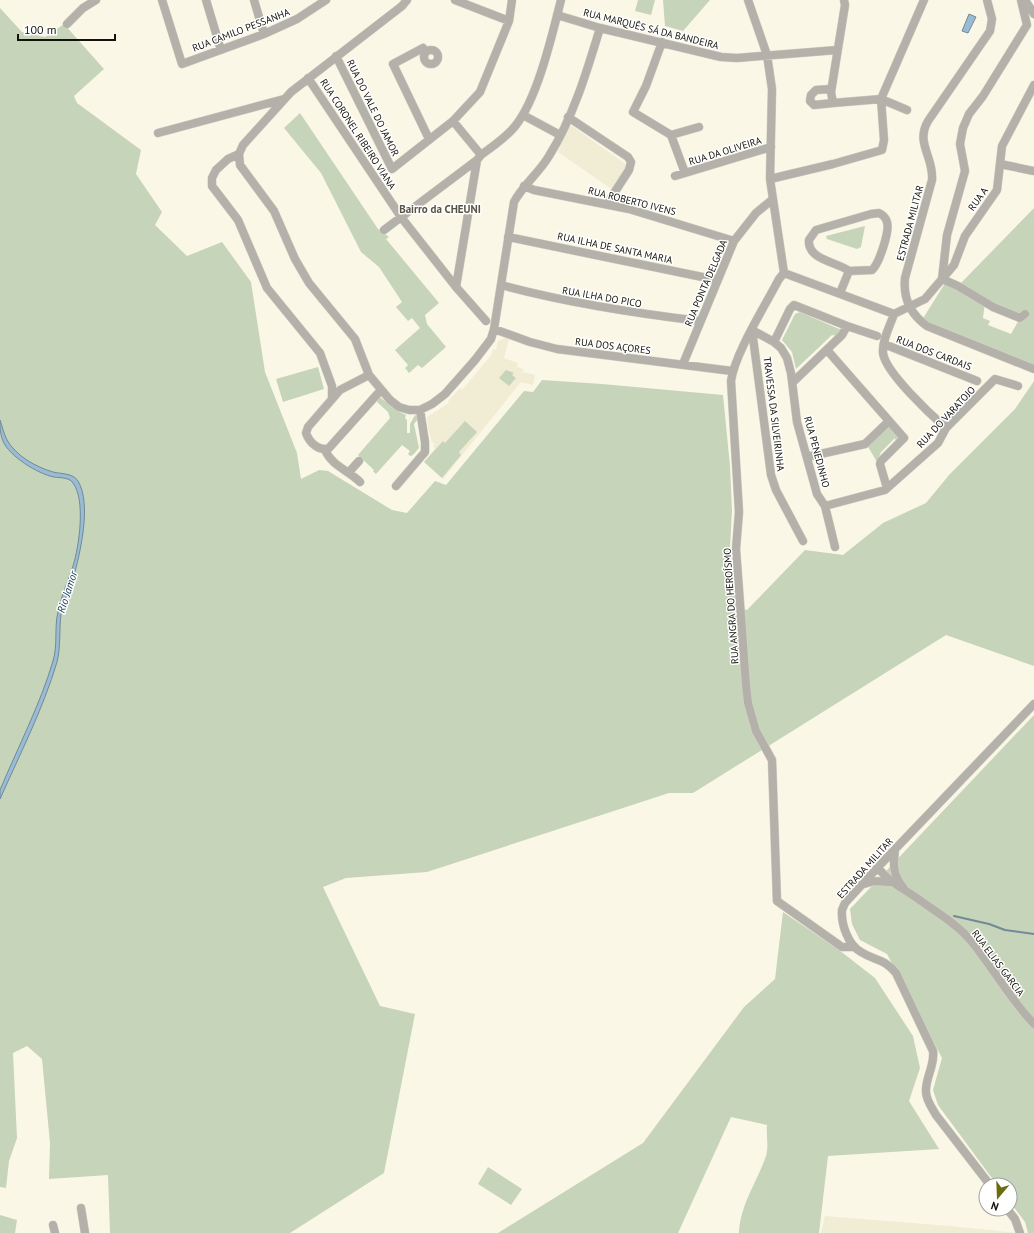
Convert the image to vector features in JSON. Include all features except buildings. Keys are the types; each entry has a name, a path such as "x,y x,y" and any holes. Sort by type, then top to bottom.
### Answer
{"street":[{"path":"68,24 84,8 96,0"},
{"name":"RUA CAMILO PESSANHA","path":"162,0 182,64 264,34 297,19 326,0"},
{"path":"206,0 221,50"},
{"path":"254,0 264,34"},
{"path":"407,0 402,6 308,78 284,99 243,145 239,154 241,167 274,211 301,271 355,339 369,375 381,390 399,408 409,410 420,410 434,403 449,390 489,341 494,329 502,285 514,202 524,186 546,160 560,135 585,76 600,28"},
{"path":"454,0 468,2 509,21"},
{"path":"426,52 423,48 393,64 429,139 453,121 480,92 509,21 512,0"},
{"path":"384,230 509,133 523,115 540,72 561,0"},
{"path":"748,0 766,55 772,89 770,179 784,273 894,314 884,344 883,353 886,362 895,375 932,416 946,428"},
{"path":"833,103 831,89 836,50 845,5 844,0"},
{"path":"770,179 882,150 884,140 881,99 924,0"},
{"name":"ESTRADA MILITAR","path":"987,0 992,19 990,31 928,121 924,130 922,139 931,165 932,180 906,278 905,292 909,306 917,319 926,326 1034,369"},
{"path":"1021,0 1027,24 983,96 969,114 963,128 960,144 965,171 947,235 942,279 958,286 993,307 1020,318 1025,314"},
{"path":"1025,0 1034,14"},
{"name":"RUA MARQUÊS SÁ DA BANDEIRA","path":"557,15 600,28 721,56 737,58 836,50"},
{"path":"662,42 646,86 633,112 671,135 699,127"},
{"name":"RUA DO VALE DO JAMOR","path":"336,56 392,168 429,139"},
{"name":"RUA CORONEL RIBEIRO VIANA","path":"308,78 400,217 456,288 486,321"},
{"name":"RUA A","path":"894,314 925,299 954,265 965,236 997,190 1002,146 1034,86"},
{"path":"831,89 816,90 811,95 810,101 814,105 881,99 907,110"},
{"path":"158,133 284,99"},
{"path":"523,115 560,135"},
{"path":"568,116 628,157 631,162 630,170 607,204"},
{"path":"453,121 479,157 456,288"},
{"name":"RUA DA OLIVEIRA","path":"671,135 685,173"},
{"name":"RUA DA OLIVEIRA","path":"675,176 771,147"},
{"path":"239,154 228,159 216,170 212,178 212,186 238,220 267,288 320,353 332,386 332,400"},
{"path":"1000,164 1034,171"},
{"name":"RUA ROBERTO IVENS","path":"524,186 534,190 607,204 678,223 734,241"},
{"name":"RUA PONTA DELGADA","path":"683,364 734,241 756,214 773,199"},
{"path":"879,213 884,216 888,226 878,262 874,268 869,271 849,271 843,266 817,256 810,247 809,240 816,230 879,213"},
{"name":"RUA ILHA DE SANTA MARIA","path":"508,237 717,280"},
{"path":"840,294 849,271"},
{"name":"RUA ANGRA DO HEROÍSMO","path":"784,273 779,279 732,371 731,392 739,512 736,549 746,685 748,703 756,731 772,760 777,901 842,947 854,947"},
{"name":"RUA ILHA DO PICO","path":"502,285 536,295 593,306 700,322"},
{"path":"774,342 794,305 877,336"},
{"path":"793,382 842,335 847,326"},
{"name":"RUA DOS AÇORES","path":"494,329 530,342 558,349 732,371"},
{"name":"RUA PENEDINHO","path":"752,330 774,342 781,348 787,358 793,382 797,422 818,494 825,506 835,547"},
{"name":"TRAVESSA DA SILVEIRINHA","path":"752,330 771,476 776,490 803,541"},
{"name":"RUA DOS CARDAIS","path":"884,344 977,381"},
{"path":"827,350 888,422 904,438 880,461 887,488"},
{"path":"369,375 346,386 332,400 308,427 306,433 308,439 319,449 325,450 333,444 381,390"},
{"name":"RUA DO VARATOJO","path":"825,506 887,488 938,443 946,428 995,379 1018,386"},
{"path":"396,486 419,459 425,449 420,410"},
{"path":"807,457 865,444 888,422"},
{"path":"325,450 328,458 343,470 349,472 360,482"},
{"path":"349,472 359,461"},
{"name":"ESTRADA MILITAR","path":"854,947 845,928 842,910 845,903 1034,704"},
{"path":"894,881 893,870 895,850"},
{"name":"RUA ELIAS GARCIA","path":"878,867 882,875 894,881 954,925 971,940 1010,997 1034,1024"},
{"name":"RUA ELIAS GARCIA","path":"862,885 874,881 894,881"},
{"path":"854,947 861,952 882,960 890,965 896,973 933,1052 933,1065 926,1092 929,1103 936,1115 984,1177"},
{"path":"81,1208 85,1233"},
{"path":"1013,1217 1020,1233"},
{"path":"53,1225 55,1233"}],"shaded area":[{"path":"572,126 627,165 613,190 558,152 567,129"},
{"path":"505,338 509,339 504,358 518,363 517,367 524,369 523,372 535,375 533,385 521,382 443,479 424,462 435,449 433,446 435,444 432,442 428,428 427,417 449,403 448,401 460,388 462,390 492,354 493,349 496,350 498,341"},
{"path":"825,1216 950,1226 1018,1233 821,1233"}],"green space":[{"path":"638,0 655,0 651,15 635,11"},
{"path":"663,0 710,0 683,31 665,26"},
{"path":"0,8 22,32 45,37 64,24 104,69 74,96 77,103 141,150 136,174 162,212 155,225 187,256 222,242 251,282 265,372 297,453 301,479 319,470 328,471 392,510 407,513 435,481 446,485 524,391 533,392 542,380 723,395 730,466 732,510 730,549 737,607 747,610 805,550 843,555 883,523 926,503 949,475 1015,409 1034,381 1034,666 946,635 693,793 669,793 427,872 346,878 323,887 380,1006 415,1014 384,1173 290,1233 110,1233 108,1175 49,1179 50,1143 42,1059 27,1046 13,1053 17,1138 9,1161 6,1188 0,1187"},
{"path":"300,113 378,229 389,237 386,239 439,303 425,315 427,324 446,347 422,368 418,365 409,373 405,368 408,365 395,350 420,328 412,318 408,321 396,307 402,302 379,267 361,252 321,173 284,128"},
{"path":"1034,208 1034,365 922,320 947,280 958,286","holes":["985,302 999,309 1025,314 1020,318 1011,334 988,325 990,321 983,318"]},
{"path":"865,226 861,247 857,249 827,239 826,236"},
{"path":"800,312 839,329 841,328 842,331 837,336 832,335 796,369 792,352 782,340 795,314"},
{"path":"318,367 324,389 283,402 276,379"},
{"path":"506,370 514,373 512,375 516,378 509,386 499,378"},
{"path":"379,398 406,415 407,433 410,433 410,424 415,415 417,416 418,419 414,424 419,448 413,455 410,456 408,454 410,451 402,445 376,474 373,471 374,470 358,455 390,418 388,412 377,402"},
{"path":"465,421 477,432 459,452 461,455 442,478 424,462 443,441 445,443"},
{"path":"889,426 899,437 896,442 895,438 881,452 877,462 867,445"},
{"path":"1034,715 1034,1233 1028,1233 1025,1222 1018,1213 1018,1177 991,1177 938,1105 933,1090 942,1058 887,954 860,940 852,924 850,909"},
{"path":"783,912 839,950 875,978 913,1036 920,1068 909,1101 939,1149 828,1156 819,1233 739,1233 742,1213 766,1156 767,1125 731,1117 678,1233 498,1233 643,1143 744,1007 775,979"},
{"path":"488,1167 522,1189 511,1205 478,1184"},
{"path":"0,1215 17,1220 15,1233 0,1233"}],"water":[{"path":"969,14 976,17 968,33 962,31"},
{"name":"Rio Jamor","path":"0,420 7,440 21,456 40,467 76,478 82,491 84,516 79,556 61,614 57,662 38,714 0,799 0,790 35,710 53,661 57,618 75,558 79,536 80,512 77,491 73,483 67,479 54,477 40,472 25,464 11,453 3,441"}],"waterway":[{"path":"954,916 989,924 1005,930 1034,934"}],"district":[{"name":"Bairro da CHEUNI","path":"440,209"}]}
